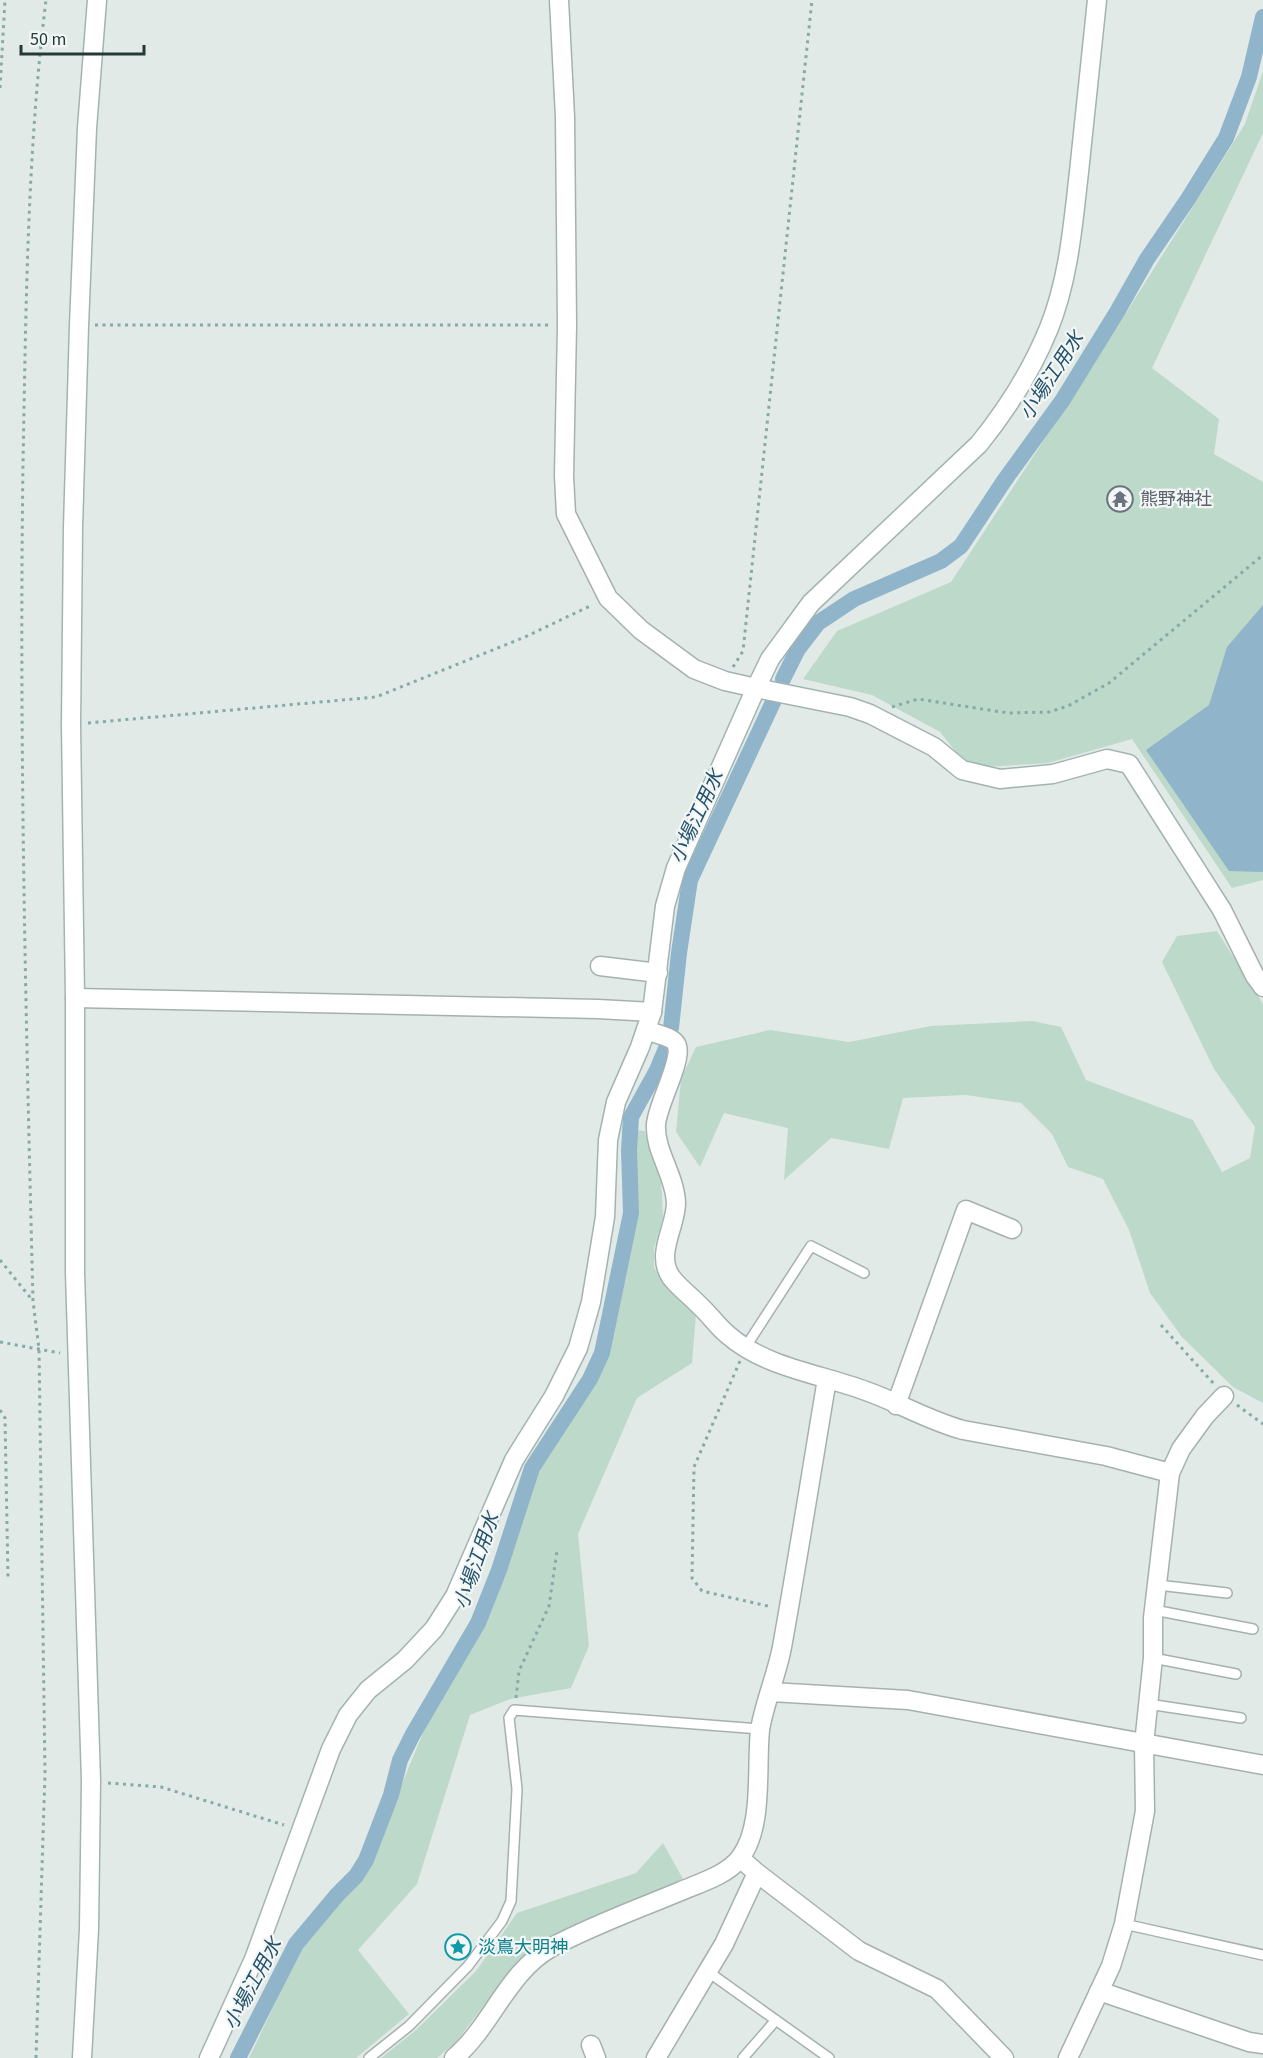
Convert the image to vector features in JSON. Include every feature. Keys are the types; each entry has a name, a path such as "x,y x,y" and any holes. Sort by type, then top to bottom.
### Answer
{"street":[{"path":"82,2058 89,1929 91,1781 75,1273 75,998 71,725 73,528 79,326 87,128 97,0"},
{"path":"559,0 566,117 567,325 564,476 566,514 608,598 642,630 694,669 725,681 850,707 870,714 934,747 962,770 1000,778 1053,774 1107,759 1129,764 1222,910 1255,976 1263,987"},
{"path":"209,2058 254,1959 331,1749 348,1715 368,1690 405,1660 434,1629 449,1604 514,1460 554,1396 578,1348 591,1302 605,1217 608,1140 616,1102 652,1012 665,906 676,868 770,659 811,603 979,444 1003,414 1035,360 1050,326 1062,286 1068,255 1097,0"},
{"path":"609,967 658,973"},
{"path":"75,998 605,1009 652,1012"},
{"path":"646,1030 673,1040 677,1046 677,1059 658,1108 656,1124 656,1137 674,1185 676,1204 664,1264 671,1277 728,1335 763,1357 868,1391 919,1415 963,1430 1106,1456 1170,1473"},
{"path":"896,1405 966,1210 1012,1229"},
{"path":"454,2058 463,2051 497,2007 513,1980 550,1948 701,1882 729,1868 740,1858 749,1840 755,1818 760,1770 760,1730 771,1692 788,1611 827,1379"},
{"path":"1068,2058 1111,1966 1124,1924 1145,1811 1144,1744 1153,1658 1154,1610 1170,1473 1181,1449 1204,1416 1224,1396"},
{"path":"771,1692 908,1700 1263,1764"},
{"path":"740,1858 859,1951 937,1989 1004,2058"},
{"path":"656,2058 724,1944 757,1873"},
{"path":"1099,1991 1249,2042 1263,2044"}],"lane":[{"path":"746,1348 811,1246 864,1273"},
{"path":"1158,1585 1227,1593"},
{"path":"1154,1610 1253,1629"},
{"path":"1153,1658 1236,1674"},
{"path":"1148,1704 1241,1718"},
{"path":"369,2058 409,2026 468,1966 502,1921 511,1901 517,1789 509,1718 514,1710 760,1730"},
{"path":"1124,1924 1263,1955"},
{"path":"707,1971 829,2058"},
{"path":"743,2058 776,2020"}],"path":[{"path":"0,87 5,0"},
{"path":"36,2058 45,1773 39,1349 33,1301 24,935 22,567 29,218 39,53 46,0"},
{"path":"725,681 743,651 812,0"},
{"path":"79,326 567,325"},
{"path":"870,714 918,699 1008,713 1049,712 1068,706 1109,683 1263,555"},
{"path":"71,725 376,697 525,637 608,598"},
{"path":"0,1260 33,1301"},
{"path":"1161,1325 1224,1396 1263,1424"},
{"path":"0,1342 77,1356"},
{"path":"746,1348 694,1467 692,1578 702,1591 788,1611"},
{"path":"0,1410 5,1418 8,1578"},
{"path":"514,1710 519,1671 549,1606 557,1551"},
{"path":"91,1781 160,1787 301,1830"}],"green space":[{"path":"1263,71 1263,133 1152,368 1219,419 1214,454 1263,482 1263,880 1232,888 1132,739 1048,763 969,768 940,732 872,695 803,679 837,631 951,582 1095,362 1245,124"},
{"path":"1217,931 1263,1004 1263,1403 1233,1387 1182,1337 1150,1293 1129,1230 1103,1179 1068,1167 1052,1134 1021,1103 966,1095 903,1098 889,1149 831,1138 784,1180 788,1128 724,1113 700,1167 676,1132 681,1079 696,1047 770,1030 849,1042 931,1026 1032,1021 1061,1027 1086,1080 1193,1120 1222,1172 1250,1158 1255,1127 1214,1069 1162,962 1177,936"},
{"path":"633,1130 645,1131 648,1145 660,1170 663,1218 654,1248 654,1267 662,1282 696,1314 692,1363 637,1398 578,1534 589,1646 571,1688 510,1699 470,1715 417,1884 358,1950 409,2014 356,2058 249,2058 300,1951 368,1866 435,1704 481,1623 502,1572 536,1471 595,1382 606,1352 637,1204"},
{"path":"663,1843 683,1879 544,1939 506,1976 456,2042 437,2058 381,2058 416,2030 476,1971 517,1913 636,1873"}],"water":[{"path":"1263,605 1263,872 1229,871 1146,750 1209,705 1227,647"}],"waterway":[{"name":"小場江用水","path":"783,679 798,649 818,623 854,599 941,561 961,546 1004,481 1062,401 1147,259 1226,138 1249,77 1263,17"},
{"name":"小場江用水","path":"671,1028 690,880 774,700"},
{"name":"小場江用水","path":"238,2058 296,1944 356,1876 366,1860 391,1795 400,1760 478,1623 499,1570 532,1468 590,1379 602,1353 631,1213 629,1150 631,1117 657,1070 667,1046"}],"place":[{"name":"熊野神社","path":"1120,499"},
{"name":"淡嶌大明神","path":"458,1947"}]}
